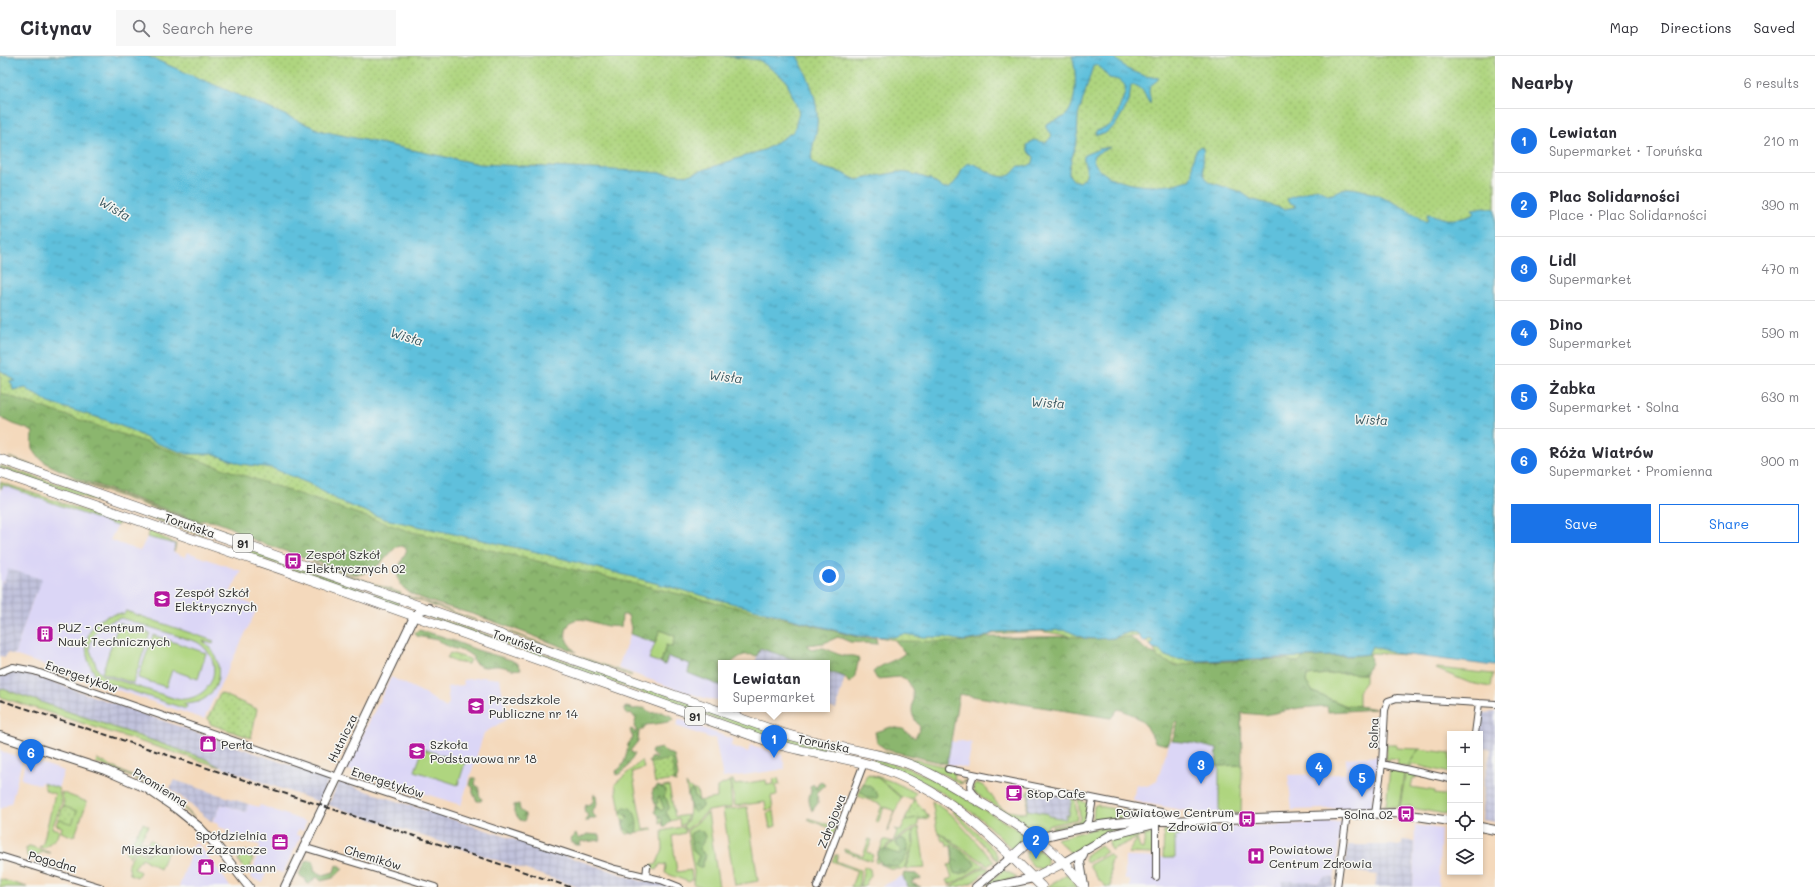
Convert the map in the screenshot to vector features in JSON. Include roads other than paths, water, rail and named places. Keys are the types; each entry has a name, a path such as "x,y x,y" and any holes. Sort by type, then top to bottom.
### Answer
{"main road":[{"name":"Toruńska","path":"0,459 430,608 718,710"},
{"name":"Toruńska","path":"0,473 773,743 807,753 864,763 899,775 942,798 971,819 1012,857"},
{"path":"204,543 208,531"},
{"name":"Toruńska","path":"723,712 818,744 896,760 918,768 980,802 1038,838"},
{"path":"1012,857 1025,845 1038,838"},
{"name":"91","path":"1038,838 1065,862 1084,887"},
{"name":"91","path":"1012,857 1042,887"},
{"path":"1033,878 1065,862"}],"street":[{"path":"414,617 419,611 430,608"},
{"name":"Hutnicza","path":"285,887 336,776 414,617"},
{"name":"Energetyków","path":"0,672 13,667 34,670 336,776 615,869 646,876 679,887"},
{"name":"Solna","path":"1376,814 1382,764 1385,710 1388,701 1397,698 1479,703"},
{"path":"1475,731 1479,703 1495,704"},
{"name":"Promienna","path":"0,736 105,770 146,788 178,810 199,827 220,849 240,878 249,887"},
{"name":"Zdrojowa","path":"817,887 864,763"},
{"path":"1382,764 1447,777"},
{"path":"948,769 1161,812 1175,817 1176,821"},
{"path":"941,780 950,781 961,786 969,784 974,774"},
{"name":"Toruńska","path":"969,784 970,791 980,802"},
{"path":"1083,828 1089,821 1093,799"},
{"path":"1337,887 1348,814"},
{"path":"1038,838 1115,822 1156,822 1348,814 1406,814 1447,821"},
{"path":"1065,862 1085,849 1117,833 1156,822"},
{"path":"1156,822 1156,877"},
{"path":"1483,828 1495,830"},
{"name":"Chemików","path":"303,847 435,887"},
{"path":"1084,887 1080,862 1085,849"},
{"name":"Pogodna","path":"0,856 100,887"},
{"path":"976,887 1012,857"},
{"path":"646,876 647,867"},
{"name":"Promienna","path":"240,878 243,887"},
{"path":"992,887 1033,878"}],"water":[{"name":"Wisła","path":"0,56 147,56 322,131 479,164 637,171 688,175 766,149 794,131 799,112 786,80 759,60 724,56 797,56 815,98 817,126 812,153 812,162 819,167 840,172 857,180 898,172 909,173 930,179 944,189 950,188 959,177 963,167 969,163 979,166 994,175 1005,177 1010,175 1019,166 1028,166 1033,163 1034,157 1028,151 1027,145 1034,140 1046,142 1052,135 1046,128 1046,124 1064,117 1069,112 1072,105 1075,88 1075,70 1072,56 1113,56 1127,69 1145,76 1159,78 1149,89 1150,104 1139,87 1131,85 1129,102 1115,126 1104,134 1096,135 1095,132 1108,126 1115,120 1124,95 1125,87 1121,81 1109,78 1097,64 1093,66 1078,116 1077,140 1069,168 1069,175 1073,180 1080,182 1086,175 1084,155 1099,149 1111,147 1094,155 1093,159 1105,174 1114,179 1137,185 1149,186 1169,185 1190,180 1193,175 1195,152 1200,146 1203,148 1204,174 1209,182 1241,192 1251,199 1284,209 1295,207 1295,205 1288,202 1287,199 1317,188 1329,195 1342,189 1354,188 1387,199 1408,210 1423,221 1427,221 1427,214 1445,219 1452,219 1473,215 1475,213 1472,209 1484,207 1495,209 1495,666 1393,653 1372,646 1368,654 1360,655 1199,661 1175,659 1165,656 1161,651 1153,649 1151,646 1153,641 1150,639 1143,642 1137,633 1130,632 1113,638 1096,639 1084,638 1068,631 1061,630 995,632 982,638 964,641 945,637 923,637 904,634 893,637 857,636 537,552 385,519 341,502 310,484 272,468 241,464 213,454 187,454 156,443 131,430 103,419 49,403 26,388 13,390 12,384 9,381 16,381 0,370"}],"railway":[{"path":"0,700 570,887"}],"place":[{"name":"Zespół Szkół Elektrycznych 02","path":"293,561"},
{"name":"Zespół Szkół Elektrycznych","path":"162,599"},
{"name":"PUZ - Centrum Nauk Technicznych","path":"45,634"},
{"name":"Przedszkole Publiczne nr 14","path":"476,706"},
{"name":"Perła","path":"208,744"},
{"name":"Szkoła Podstawowa nr 18","path":"417,751"},
{"name":"Lewiatan","path":"774,758"},
{"name":"Róża Wiatrów","path":"31,772"},
{"name":"Lidl","path":"1201,784"},
{"name":"Dino","path":"1319,786"},
{"name":"Stop Cafe","path":"1014,793"},
{"name":"Żabka","path":"1362,797"},
{"name":"Solna 02","path":"1406,814"},
{"name":"Powiatowe Centrum Zdrowia 01","path":"1247,819"},
{"name":"Spółdzielnia Mieszkaniowa Zazamcze","path":"280,842"},
{"name":"Powiatowe Centrum Zdrowia","path":"1256,856"},
{"name":"Plac Solidarności","path":"1036,859"},
{"name":"Rossmann","path":"206,867"}]}
